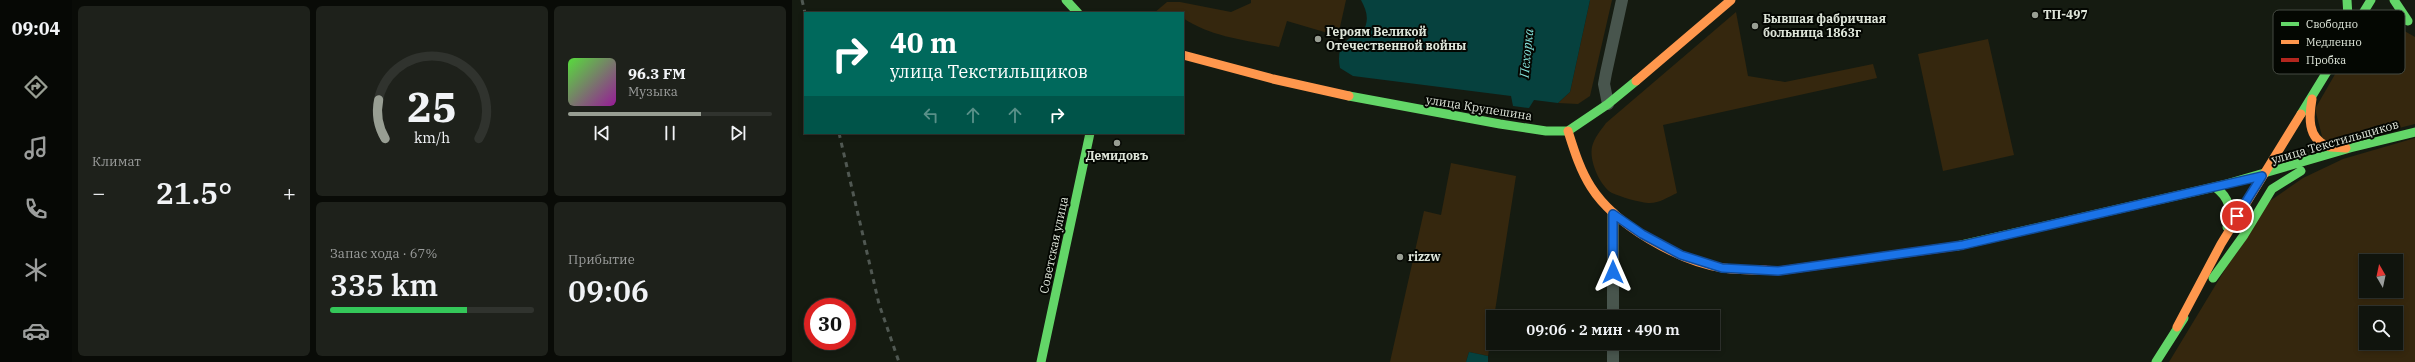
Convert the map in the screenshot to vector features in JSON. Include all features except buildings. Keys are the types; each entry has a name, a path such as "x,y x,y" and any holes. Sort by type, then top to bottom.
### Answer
{"street":[{"path":"1066,0 1077,12"},
{"path":"1608,104 1604,84 1622,0"},
{"path":"1568,131 1608,104 1731,0"},
{"path":"2364,10 2370,0"},
{"path":"2382,0 2395,10"},
{"path":"2394,0 2402,10"},
{"path":"2405,14 2412,23"},
{"name":"улица Крупешина","path":"1184,55 1317,90 1398,107 1546,130 1568,131"},
{"path":"2178,327 2221,244 2325,74"},
{"path":"2315,91 2309,116 2313,135 2327,146 2350,148"},
{"name":"улица Текстильщиков","path":"1568,131 1575,154 1591,187 1613,214 1642,234 1681,255 1722,268 1778,271 1963,245 2262,176 2350,148 2415,132"},
{"name":"Советская улица","path":"1041,362 1090,134"},
{"path":"2156,362 2178,327 2244,235 2272,189 2295,174 2350,148"},
{"path":"2215,187 2227,197 2232,210 2221,244"},
{"path":"1613,214 1613,310"},
{"path":"1613,350 1613,362"}],"shaded area":[{"path":"1251,0 1346,0 1338,36 1287,21 1279,47 1241,40 1205,30 1184,19 1184,12 1155,12 1167,2 1180,2 1231,12 1251,3"},
{"path":"1590,0 1612,0 1590,96 1578,104 1558,103 1570,92"},
{"path":"1736,12 1748,76 1785,82 1873,64 1877,78 1663,125 1677,193 1663,200 1652,203 1625,198 1612,193 1603,185 1596,173 1592,159 1592,147 1598,134 1606,123"},
{"path":"2405,31 2415,37 2415,124 2340,143 2323,140 2315,109 2335,74 2405,74"},
{"path":"1988,39 2014,155 1943,171 1918,54"},
{"path":"2415,138 2415,362 2169,362 2264,205 2303,178 2343,159"},
{"path":"1451,163 1516,176 1495,310 1486,310 1486,350 1489,350 1488,356 1469,352 1466,362 1390,362 1424,211 1441,215"}],"water":[{"name":"Пехорка","path":"1361,0 1590,0 1570,92 1558,103 1534,100 1529,108 1513,106 1511,96 1353,76 1340,68 1340,49 1350,38 1362,33 1366,24 1367,16"},
{"path":"1469,352 1488,356 1488,362 1466,362"}],"railway":[{"path":"802,0 805,12"},
{"path":"839,134 879,304 899,362"}],"traffic: fast":[{"path":"1066,0 1077,12"},
{"path":"2347,0 2348,10"},
{"path":"2365,10 2371,0"},
{"path":"2394,0 2401,10"},
{"path":"2405,16 2408,21"},
{"path":"2301,114 2326,74"},
{"path":"1349,96 1500,124 1546,131 1568,131 1608,104 1636,81"},
{"path":"1957,246 2223,185 2350,148 2415,132"},
{"path":"1041,362 1090,134"},
{"path":"2213,278 2244,235 2272,189 2301,171"},
{"path":"2215,187 2227,200 2229,210 2229,221 2227,227"},
{"path":"2156,362 2184,318"}],"traffic: slow":[{"path":"1636,81 1731,0"},
{"path":"1184,55 1273,79 1349,96"},
{"path":"2312,99 2310,119 2316,138 2327,146 2346,148"},
{"path":"2177,327 2221,244 2301,114"},
{"path":"1568,131 1580,167 1591,187 1615,215 1631,227 1668,249 1687,258 1705,264 1728,269 1765,270"}],"traffic: jam":[{"path":"1765,270 1778,271 1957,246"}],"place":[{"name":"ТП-497","path":"2035,15"},
{"name":"Бывшая фабричная больница 1863г","path":"1755,26"},
{"name":"Героям Великой Отечественной войны","path":"1318,39"},
{"name":"Демидовъ","path":"1117,143"},
{"name":"rizzw","path":"1400,257"}],"route":[{"path":"1613,272 1613,214 1642,234 1681,255 1722,268 1778,271 1963,245 2181,196 2262,176 2237,216"}]}
